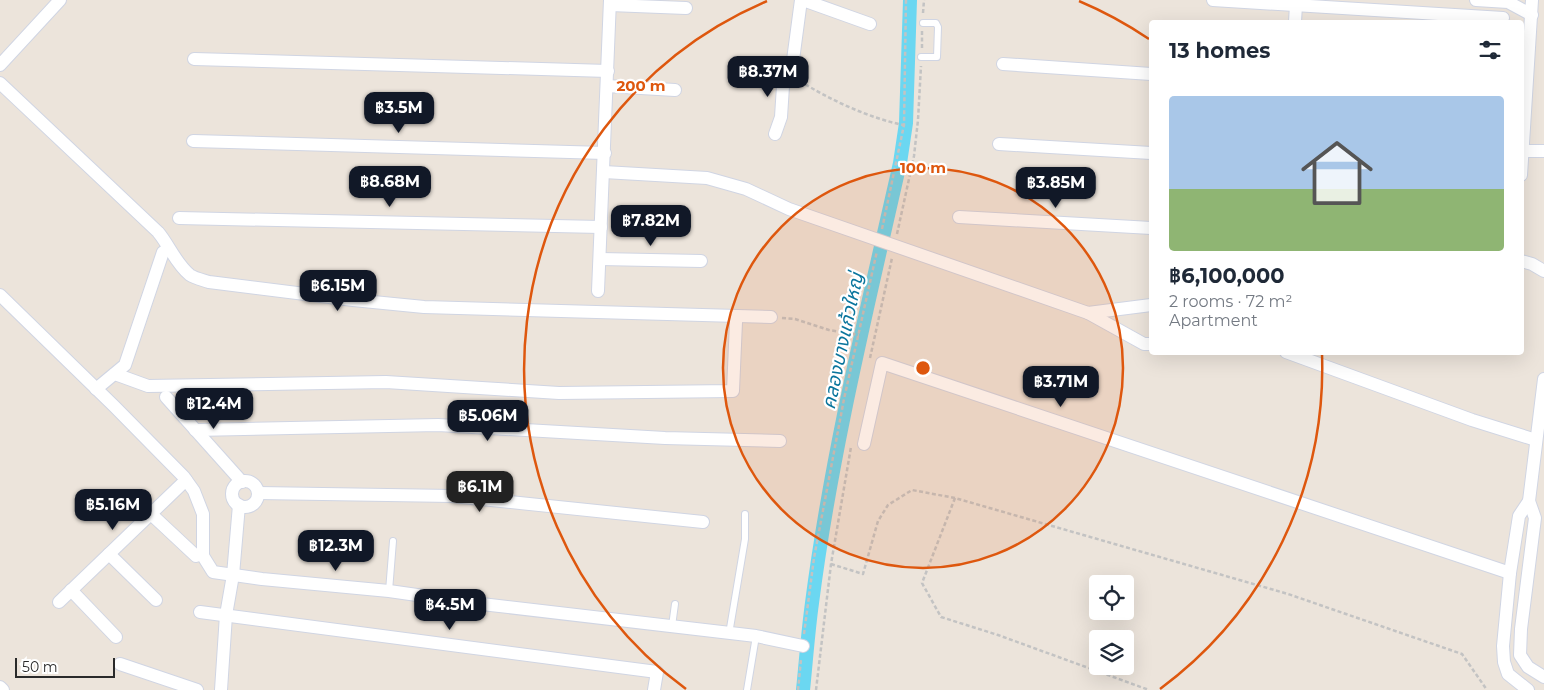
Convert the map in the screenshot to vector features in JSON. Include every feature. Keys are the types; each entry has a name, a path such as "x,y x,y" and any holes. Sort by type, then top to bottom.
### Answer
{"street":[{"path":"0,65 60,0"},
{"path":"775,134 781,116 783,86 791,75 802,0 870,24"},
{"path":"1213,0 1503,18"},
{"path":"1476,0 1508,2 1532,15"},
{"path":"1524,136 1532,0"},
{"path":"598,291 610,3 686,8"},
{"path":"1295,20 1296,5"},
{"path":"194,59 608,71"},
{"path":"1003,64 1149,74"},
{"path":"0,83 158,232 191,276 209,282 424,307 771,318"},
{"path":"607,86 676,90"},
{"path":"193,141 604,154"},
{"path":"999,144 1149,153"},
{"path":"1524,151 1544,151"},
{"path":"604,172 707,178 746,189 789,209 1088,313 1144,344 1149,344"},
{"path":"959,217 1149,228"},
{"path":"179,218 601,226"},
{"path":"96,389 125,365 163,252"},
{"path":"600,260 701,261"},
{"path":"1524,262 1544,270"},
{"path":"0,295 186,480 194,491 203,514 203,556 213,572 389,591 473,603 756,636 802,646"},
{"path":"1088,313 1149,305"},
{"path":"115,374 148,386 386,382 559,393 733,391 736,322"},
{"path":"1294,355 1472,420 1536,440"},
{"path":"858,441 882,363 1510,573"},
{"path":"1544,379 1529,502 1535,518 1521,629 1520,655 1528,667 1544,677"},
{"path":"166,397 242,482"},
{"path":"195,430 438,425 665,438 780,441"},
{"path":"59,602 186,480"},
{"path":"242,482 251,482 258,493 254,503 247,506 240,505 234,499 233,490 238,483 242,482"},
{"path":"258,493 452,496 703,522"},
{"path":"1528,690 1508,674 1504,662 1503,646 1510,573 1519,516 1529,502"},
{"path":"222,690 226,615 233,575 240,505"},
{"path":"151,514 196,556"},
{"path":"109,554 156,600"},
{"path":"71,590 116,637"},
{"path":"1508,596 1525,600"},
{"path":"200,612 657,672 654,690"},
{"path":"120,664 197,690"},
{"path":"0,687 3,690"}],"lane":[{"path":"921,57 937,56 938,27 936,23 922,23"},
{"path":"729,634 744,539 745,514"},
{"path":"389,591 393,541"},
{"path":"672,626 675,604"},
{"path":"747,690 756,636"}],"path":[{"path":"881,234 904,125 906,0"},
{"path":"896,236 914,156 918,120 924,0"},
{"path":"791,75 864,113 904,125"},
{"path":"798,690 814,558 844,399 879,243"},
{"path":"868,364 892,254"},
{"path":"771,318 795,319 829,330 859,335"},
{"path":"816,690 831,564 842,495 858,441"},
{"path":"831,564 863,574 878,521 888,505 912,490 955,498 1288,594 1462,654 1487,690"},
{"path":"955,498 922,584 941,616 998,634 1149,690"}],"waterway":[{"name":"คลองบางแก้วใหญ่","path":"803,690 812,603 839,437 900,163 906,123 910,0"}]}
